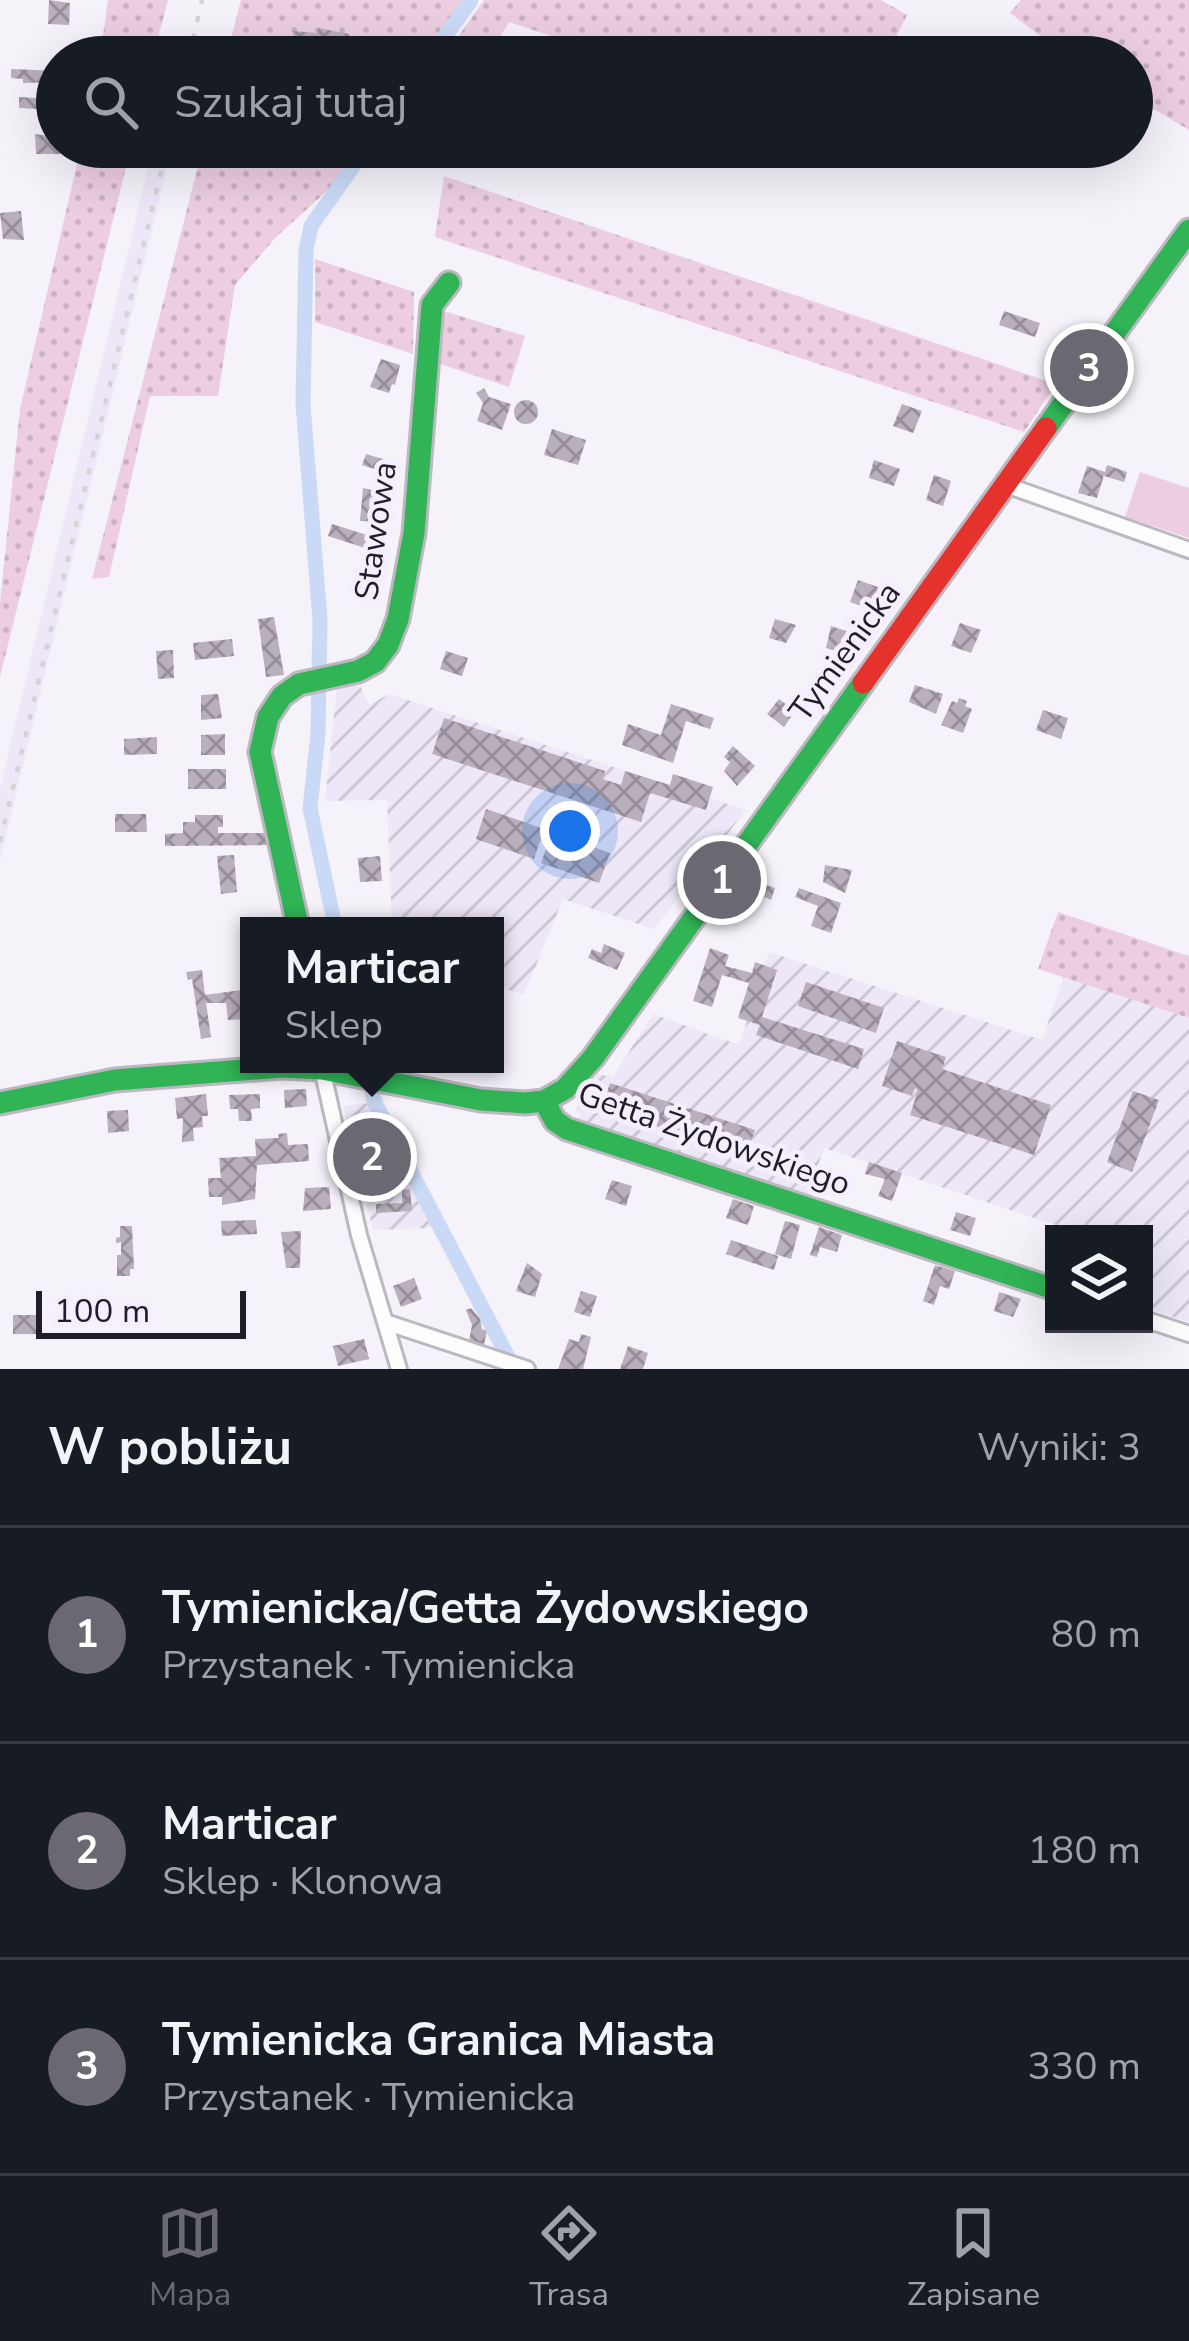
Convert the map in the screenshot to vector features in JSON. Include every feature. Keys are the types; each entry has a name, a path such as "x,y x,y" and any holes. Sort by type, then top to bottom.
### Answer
{"street":[{"name":"Tymienicka","path":"544,1101 565,1089 593,1058 1189,230"},
{"name":"Stawowa","path":"296,917 260,752 262,732 286,689 312,677 364,669 378,660 399,616 413,536 432,305 449,283"},
{"path":"1006,485 1189,550"},
{"name":"Getta Żydowskiego","path":"0,1103 115,1080 240,1070"},
{"path":"323,1073 359,1235 399,1369"},
{"name":"Getta Żydowskiego","path":"348,1073 481,1100 544,1101 555,1121 567,1129 1045,1286"},
{"path":"385,1322 527,1369"},
{"path":"1153,1322 1189,1334"}],"shaded area":[{"path":"108,0 168,0 159,36 103,36"},
{"path":"241,0 465,0 440,36 232,36"},
{"path":"484,0 881,0 907,15 896,36 551,36 509,22 501,36 459,36"},
{"path":"1021,0 1189,0 1189,130 1153,109 1153,36 1040,36 1010,13"},
{"path":"76,168 126,168 0,677 0,603 20,409"},
{"path":"148,168 167,168 0,860 0,788"},
{"path":"198,168 346,168 235,285 218,396 150,396 109,577 92,579"},
{"path":"444,176 1056,384 1024,432 435,237"},
{"path":"315,259 414,292 413,354 315,322"},
{"path":"447,312 525,336 509,387 431,361 439,318"},
{"path":"1140,472 1189,488 1189,538 1125,517"},
{"path":"360,686 369,705 389,694 746,810 654,929 563,899 524,995 504,988 504,917 392,917 387,800 325,801 337,687"},
{"path":"1058,912 1189,956 1189,1018 1038,969"},
{"path":"769,952 1042,1040 1064,976 1189,1018 1189,1322 1153,1310 1153,1225 1056,1225 824,1148 807,1198 578,1123 580,1115 575,1109 598,1074 613,1077 653,1014 739,1045"},
{"path":"369,1103 433,1228 373,1230 343,1106"}],"building":[{"path":"49,0 70,3 69,25 48,24"},
{"path":"318,28 349,36 293,36 293,31 318,33"},
{"path":"11,69 36,70 36,83 11,78"},
{"path":"19,97 36,98 36,109 19,108"},
{"path":"21,211 24,240 3,239 0,213"},
{"path":"1004,311 1040,323 1035,337 999,325"},
{"path":"381,359 400,365 389,393 370,387"},
{"path":"484,388 489,397 511,404 502,430 477,421 483,403 476,393"},
{"path":"526,400 538,412 526,424 514,412"},
{"path":"902,404 922,411 913,433 893,426"},
{"path":"552,429 586,440 578,465 544,455"},
{"path":"366,454 399,464 396,476 362,465"},
{"path":"874,460 900,469 894,486 869,478"},
{"path":"1107,465 1127,472 1124,482 1104,476"},
{"path":"1087,466 1105,472 1097,498 1078,493"},
{"path":"934,475 951,481 943,506 926,500"},
{"path":"363,488 384,493 380,522 360,521"},
{"path":"332,524 370,536 365,548 328,536"},
{"path":"858,580 878,587 871,609 850,602"},
{"path":"274,617 284,675 266,677 258,619"},
{"path":"775,619 796,625 786,643 769,638"},
{"path":"960,623 981,630 971,653 951,646"},
{"path":"831,626 849,632 841,653 826,648"},
{"path":"232,639 234,656 195,660 193,643"},
{"path":"173,650 174,678 158,679 156,651"},
{"path":"446,651 468,658 462,676 440,669"},
{"path":"915,685 943,694 936,714 909,702"},
{"path":"218,694 222,718 201,720 201,695"},
{"path":"959,698 972,709 963,733 941,725 952,701 957,703"},
{"path":"779,699 795,711 784,727 767,714"},
{"path":"671,704 714,718 710,729 686,721 673,763 622,745 628,724 661,735"},
{"path":"1043,710 1068,718 1061,739 1036,730"},
{"path":"444,718 605,771 603,779 621,785 625,771 670,785 673,774 713,787 706,810 650,793 641,822 432,754"},
{"path":"225,734 225,755 201,755 201,735"},
{"path":"157,737 157,754 124,755 124,739"},
{"path":"733,746 755,766 737,786 724,771 730,762 724,757"},
{"path":"188,769 226,769 226,789 188,789"},
{"path":"486,809 544,829 534,859 476,839"},
{"path":"115,814 146,814 147,832 115,832"},
{"path":"195,815 223,815 218,833 272,833 273,845 165,846 165,834 183,833 183,822 195,822"},
{"path":"552,832 610,853 599,883 541,863"},
{"path":"234,855 237,892 221,894 217,856"},
{"path":"380,856 382,881 360,882 358,858"},
{"path":"825,865 852,870 845,893 823,882"},
{"path":"749,879 775,888 771,900 765,897 758,906 741,900"},
{"path":"799,888 841,903 831,933 811,926 818,906 795,897"},
{"path":"604,944 625,953 617,970 588,958 592,949 601,953"},
{"path":"710,948 729,955 725,966 752,973 755,962 777,970 762,1017 864,1049 858,1069 756,1035 760,1025 738,1018 749,983 722,975 712,1007 693,1001"},
{"path":"202,970 205,995 240,990 240,1019 228,1020 226,1003 206,1003 211,1037 201,1039 192,979 188,980 186,972"},
{"path":"806,982 884,1008 876,1033 798,1006"},
{"path":"897,1041 946,1057 942,1069 1051,1105 1034,1155 910,1115 918,1090 912,1096 882,1086"},
{"path":"610,1083 755,1130 746,1155 602,1109"},
{"path":"306,1089 307,1106 285,1108 284,1090"},
{"path":"1133,1091 1159,1100 1132,1172 1107,1162"},
{"path":"206,1094 208,1116 202,1116 203,1127 193,1128 194,1141 182,1142 183,1118 177,1119 175,1098"},
{"path":"260,1094 260,1108 251,1109 252,1121 239,1121 238,1109 230,1109 229,1095"},
{"path":"128,1110 129,1131 108,1133 107,1111"},
{"path":"287,1133 288,1145 308,1144 309,1161 257,1165 255,1199 222,1205 222,1197 209,1197 208,1178 221,1178 219,1158 256,1156 255,1139"},
{"path":"383,1143 389,1180 398,1179 400,1192 371,1197 362,1147"},
{"path":"869,1162 902,1173 892,1201 878,1196 885,1179 865,1174"},
{"path":"612,1180 632,1186 626,1206 605,1199"},
{"path":"329,1187 331,1209 303,1211 305,1188"},
{"path":"410,1189 412,1211 376,1213 376,1204 402,1203 402,1190"},
{"path":"733,1199 754,1206 748,1225 726,1218"},
{"path":"956,1212 976,1218 970,1236 950,1230"},
{"path":"256,1220 257,1234 222,1236 221,1221"},
{"path":"785,1221 800,1225 791,1259 775,1254"},
{"path":"120,1226 132,1226 134,1269 130,1276 117,1276"},
{"path":"819,1227 842,1235 837,1252 820,1247 817,1257 810,1255"},
{"path":"301,1231 300,1268 286,1268 281,1232"},
{"path":"731,1240 778,1256 774,1270 726,1254"},
{"path":"527,1263 542,1274 535,1297 516,1291"},
{"path":"935,1265 955,1271 949,1289 940,1286 934,1305 923,1301"},
{"path":"414,1278 422,1299 401,1307 393,1286"},
{"path":"581,1291 597,1296 590,1317 574,1312"},
{"path":"999,1292 1021,1299 1013,1317 994,1311"},
{"path":"471,1308 487,1331 484,1345 469,1341 472,1325 466,1310"},
{"path":"13,1315 41,1315 41,1334 13,1334"},
{"path":"581,1334 591,1337 583,1369 558,1369 569,1339 579,1342"},
{"path":"364,1339 369,1359 338,1366 333,1346"},
{"path":"628,1346 648,1353 643,1369 620,1369"}],"waterway":[{"path":"445,36 471,0"},
{"path":"333,917 310,808 318,734 320,620 303,404 306,250 311,226 352,168"},
{"path":"367,1073 375,1103 507,1355"}],"railway":[{"path":"194,36 202,0"},
{"path":"0,842 162,168"}],"traffic: fast":[{"path":"1046,428 1189,230"},
{"path":"296,917 260,752 268,717 282,696 299,684 358,671 375,662 388,645 398,619 414,533 432,305 449,283"},
{"path":"343,1073 481,1100 544,1101 565,1089 593,1058 863,683"},
{"path":"0,1103 115,1080 240,1070"},
{"path":"544,1101 555,1121 567,1129 1045,1286"}],"traffic: jam":[{"path":"863,683 1046,428"}],"place":[{"name":"Tymienicka Granica Miasta","path":"1089,368"},
{"name":"Tymienicka/Getta Żydowskiego","path":"722,880"},
{"name":"Marticar","path":"372,1157"}]}
